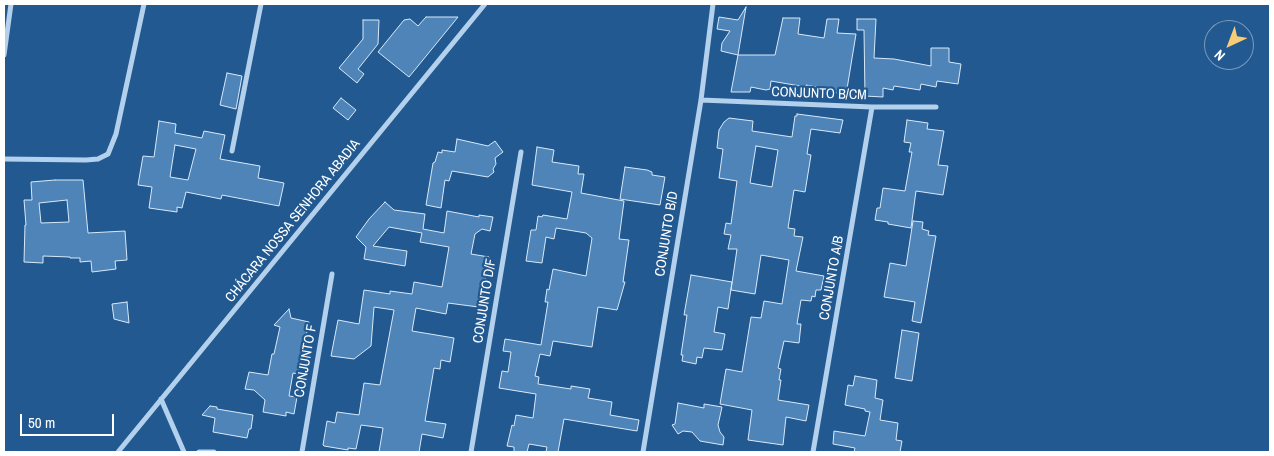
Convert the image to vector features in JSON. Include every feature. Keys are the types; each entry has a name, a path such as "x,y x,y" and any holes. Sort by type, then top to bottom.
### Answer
{"street":[{"path":"4,55 11,4"},
{"path":"4,159 86,160 98,159 108,154 116,134 144,4"},
{"path":"232,151 261,4"},
{"name":"CHÁCARA NOSSA SENHORA ABADIA","path":"118,452 485,4"},
{"name":"CONJUNTO B/D","path":"643,452 701,100 713,4"},
{"name":"CONJUNTO B/CM","path":"701,100 936,108"},
{"name":"CONJUNTO A/B","path":"814,452 872,107"},
{"name":"CONJUNTO D/F","path":"471,452 521,152"},
{"name":"CONJUNTO F","path":"302,452 332,274"},
{"path":"162,399 184,452"},
{"path":"199,452 214,452"}],"building":[{"path":"746,7 738,55 721,51 722,43 730,31 717,29 719,17 738,20"},
{"path":"426,17 458,17 409,77 378,52 404,20 410,19 418,26"},
{"path":"783,18 800,18 798,34 824,38 827,19 839,19 837,33 856,34 846,95 828,91 828,89 771,81 770,89 751,87 750,92 731,92 738,55 775,55"},
{"path":"857,19 876,19 874,58 894,59 931,66 931,48 949,48 949,62 961,64 958,84 937,81 936,87 921,84 920,90 894,86 893,90 883,88 883,97 865,96 864,30 857,30"},
{"path":"363,20 379,20 378,44 358,69 364,74 357,83 339,68 363,39"},
{"path":"227,73 242,76 236,109 220,105"},
{"path":"341,98 356,110 348,120 333,108"},
{"path":"797,114 843,120 840,133 811,129 807,154 811,155 805,192 794,190 788,228 795,229 794,236 803,237 796,271 824,276 821,290 816,290 815,297 812,296 811,301 801,300 797,324 801,324 799,343 784,341 778,368 781,369 779,380 781,380 778,400 809,405 806,421 786,417 783,445 748,440 752,410 720,404 726,369 742,372 751,317 761,318 764,301 782,304 789,260 761,255 755,294 731,290 737,249 728,249 731,235 724,234 726,223 731,224 737,181 719,178 723,149 717,148 719,130 729,118 753,121 752,131 792,137 795,116","holes":["756,146 778,150 772,187 750,183"]},
{"path":"907,120 928,123 927,129 944,131 938,165 948,166 943,195 916,191 911,228 875,220 877,208 880,208 883,188 905,191 912,152 909,152 911,143 904,142"},
{"path":"159,121 176,124 175,133 202,138 204,131 225,135 220,159 260,166 258,178 284,183 279,206 222,195 221,199 186,192 182,208 177,207 177,212 149,208 152,187 138,185 143,156 154,157","holes":["175,145 196,149 188,180 170,177"]},
{"path":"457,139 488,146 495,141 503,152 495,158 494,172 488,177 452,171 449,181 445,180 441,208 426,205 433,163 438,152 442,153 442,150 455,152"},
{"path":"537,147 554,150 552,162 579,166 578,174 584,174 581,193 624,201 619,239 629,240 623,282 625,282 617,310 598,307 592,347 553,341 550,356 540,354 535,376 539,377 538,384 571,389 571,386 590,389 588,398 612,402 610,415 639,420 637,431 564,419 558,452 546,452 547,447 529,444 527,452 514,452 514,447 507,446 512,425 514,426 516,415 533,418 536,394 499,388 502,371 508,372 511,352 503,351 505,339 541,345 548,302 545,302 547,289 549,290 553,269 586,276 592,238 586,233 556,228 554,239 546,237 542,263 526,261 531,230 536,230 538,216 542,217 543,215 567,219 572,192 532,185"},
{"path":"625,167 647,170 652,172 652,175 665,177 660,205 620,199"},
{"path":"83,180 88,233 125,231 127,260 115,261 116,269 92,272 91,261 80,262 80,258 43,256 43,263 24,262 26,225 24,200 32,200 31,182","holes":["67,200 69,222 41,223 39,203"]},
{"path":"385,202 394,210 425,214 423,229 444,233 447,211 479,217 479,215 493,217 490,231 482,229 475,234 471,254 489,257 483,292 489,293 486,308 448,303 446,314 416,308 412,331 454,338 450,362 441,360 440,369 434,368 425,421 446,424 443,438 422,434 419,452 379,452 383,428 361,425 356,449 348,448 348,450 323,445 327,421 335,423 337,412 359,415 364,383 380,385 394,310 374,307 371,346 354,359 331,356 338,320 359,324 364,290 390,294 390,291 412,294 414,282 442,287 449,247 420,242 422,233 389,227 373,246 407,251 405,266 364,259 366,247 356,237"},
{"path":"913,221 923,222 922,229 929,231 928,235 936,236 921,323 912,321 915,302 884,297 890,263 906,266"},
{"path":"691,275 732,282 728,309 718,307 714,332 725,334 722,350 704,348 702,358 697,357 696,364 682,361 683,355 681,355 687,315 684,315"},
{"path":"127,302 129,323 114,319 112,304"},
{"path":"289,309 291,318 309,322 298,374 293,373 289,396 297,397 294,414 286,412 286,416 263,412 265,400 254,390 245,389 249,372 268,375 280,327 274,325"},
{"path":"902,330 919,333 912,381 895,378"},
{"path":"855,376 877,380 875,398 883,400 880,420 898,423 896,440 902,441 900,452 854,452 855,448 833,444 834,431 865,436 870,412 865,411 865,409 845,405 848,385 853,386"},
{"path":"678,403 704,408 704,404 722,407 718,425 724,437 723,445 700,441 692,432 683,431 678,434 672,425 675,424"},
{"path":"210,406 217,407 217,409 253,415 251,429 249,429 247,438 213,432 215,418 202,415"}]}
